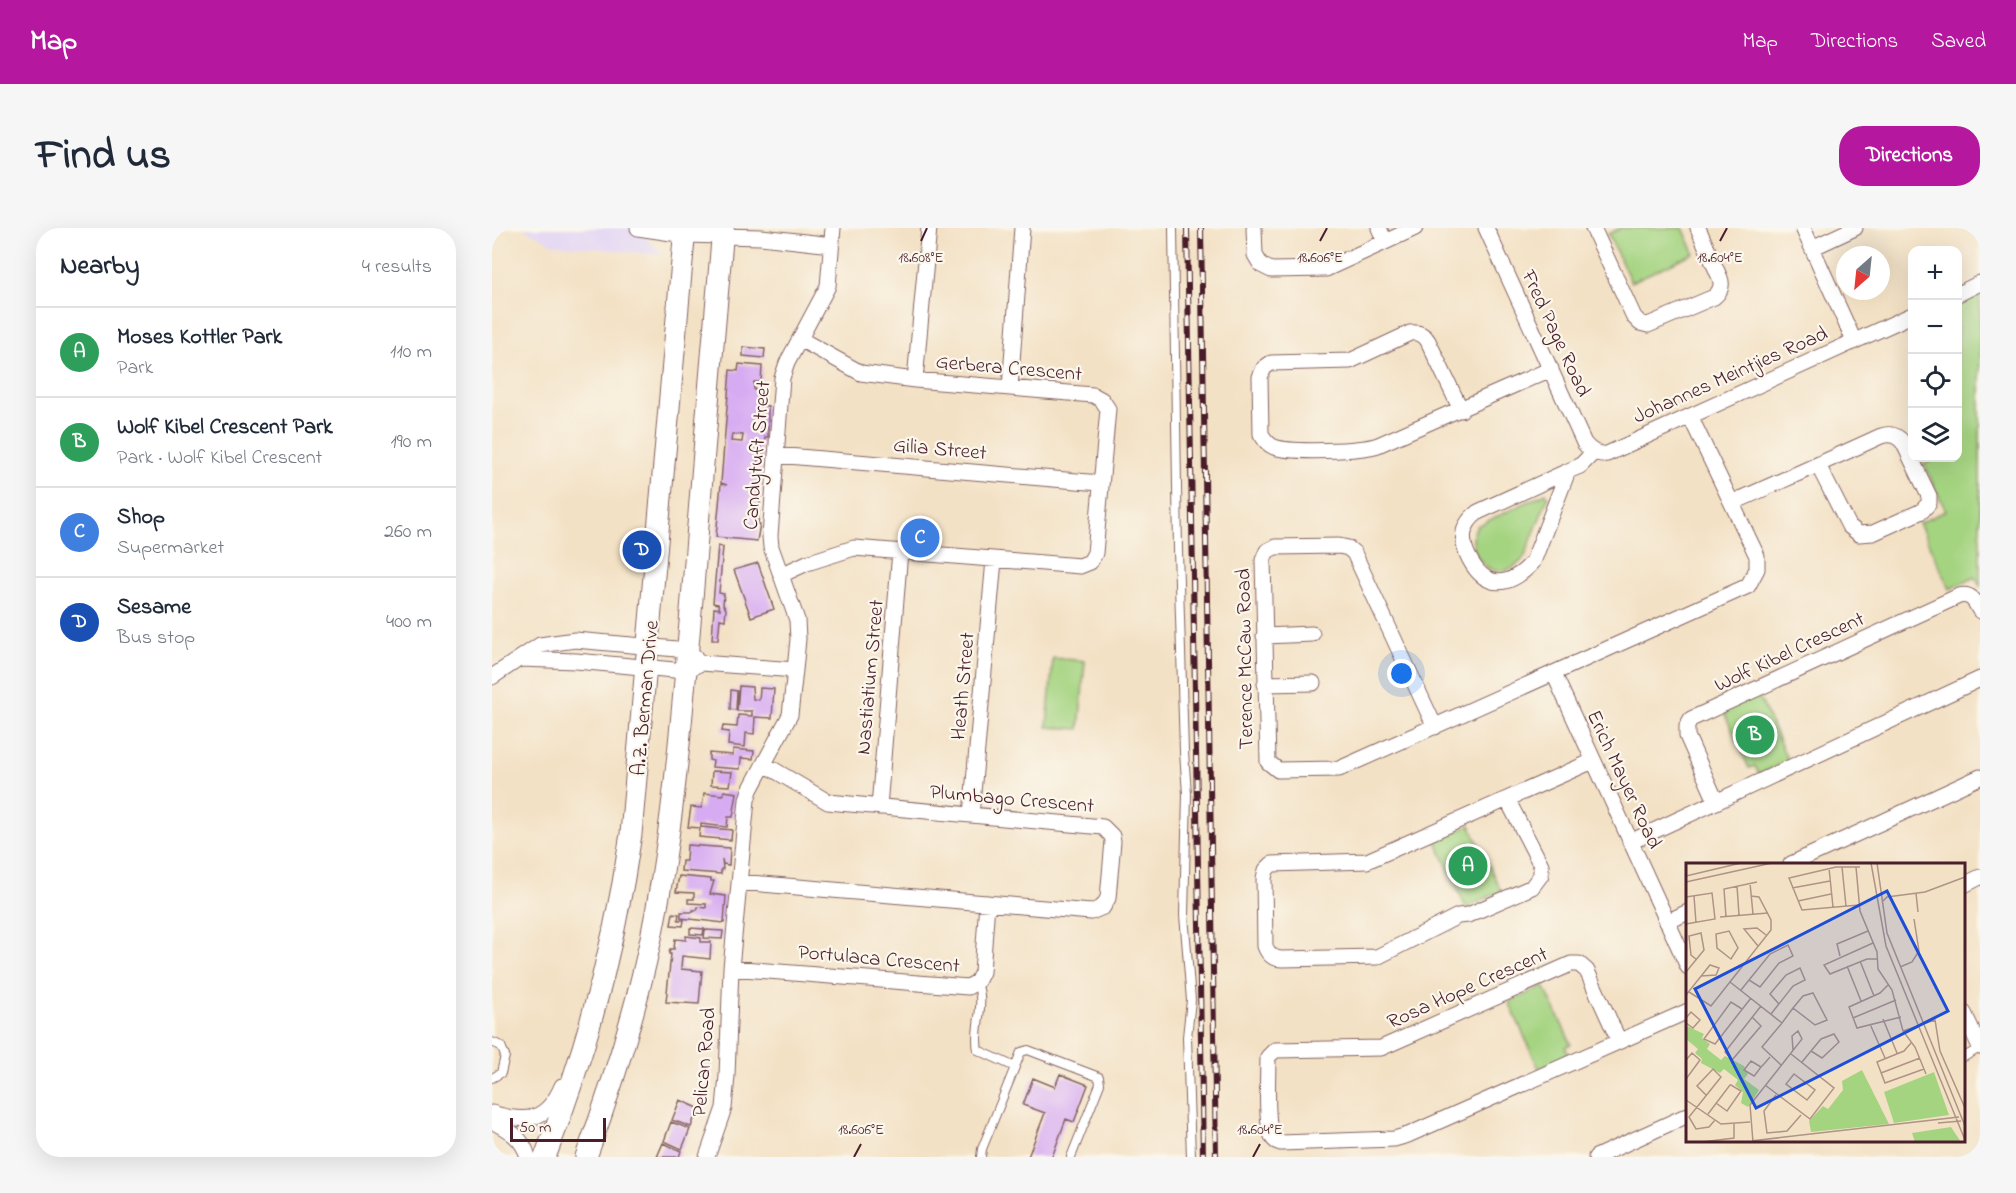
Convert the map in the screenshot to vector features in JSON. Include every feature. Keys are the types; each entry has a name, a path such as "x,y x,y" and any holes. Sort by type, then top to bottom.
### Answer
{"main road":[{"name":"A.Z. Berman Drive","path":"545,1157 562,1115 590,1029 622,895 631,834 685,231"},
{"name":"A.Z. Berman Drive","path":"586,1157 637,998 657,908 671,817 691,661 723,232"}],"street":[{"path":"638,228 723,232 832,245"},
{"name":"Candytuft Street","path":"731,968 747,800 790,715 795,670 798,627 771,547 770,536 782,378 787,363 828,286 833,228"},
{"path":"915,380 929,228"},
{"path":"1010,388 1022,228"},
{"path":"1254,228 1255,255 1261,265 1271,270 1326,269 1382,235 1415,228"},
{"name":"Fred Page Road","path":"1486,228 1584,442 1594,452"},
{"path":"1593,228 1634,317 1640,323 1648,325 1714,297 1719,291 1720,278 1698,228"},
{"path":"1803,228 1854,341"},
{"path":"1812,249 1855,228"},
{"path":"1962,292 1980,283"},
{"name":"Johannes Meintjies Road","path":"1569,471 1533,562 1522,573 1507,580 1489,580 1479,574 1464,547 1463,534 1468,522 1478,512 1580,466 1594,452 1607,454 1908,317"},
{"path":"1461,410 1428,341 1424,335 1417,333 1410,333 1350,361 1270,363 1264,368 1260,377 1262,434 1266,441 1285,450 1372,447 1461,410 1551,369"},
{"name":"Gerbera Crescent","path":"781,574 854,548 1080,566 1090,562 1095,553 1108,410 1102,400 1093,396 861,373 800,339"},
{"name":"Terence McCaw Road","path":"1435,727 1356,556 1348,548 1275,547 1267,551 1263,560 1266,758 1270,765 1278,770 1340,769 1435,727 1554,674 1748,586 1757,569 1757,556 1690,416"},
{"path":"1732,503 1881,436 1894,435 1904,444 1929,496 1929,503 1922,511 1873,533 1859,534 1849,526 1818,465"},
{"name":"Gilia Street","path":"776,455 1100,483"},
{"name":"Nastiatium Street","path":"879,807 900,551"},
{"name":"Heath Street","path":"971,815 994,560"},
{"name":"Wolf Kibel Crescent","path":"1716,801 1687,736 1687,726 1691,719 1959,596 1973,598 1980,611"},
{"path":"1264,636 1312,634"},
{"path":"492,677 540,645 575,640 647,657 795,670"},
{"path":"520,659 576,661 647,657 691,661"},
{"name":"Erich Mayer Road","path":"1554,674 1686,963"},
{"path":"1630,842 1980,679"},
{"path":"1265,684 1313,683"},
{"path":"1507,799 1541,865 1539,880 1532,887 1468,915 1458,916 1377,957 1282,959 1274,957 1267,951 1264,878 1266,870 1272,864 1367,861 1593,760"},
{"name":"Plumbago Crescent","path":"739,882 1091,912 1098,911 1108,898 1113,841 1112,836 1103,827 828,802 764,765"},
{"path":"1793,863 1980,777"},
{"path":"1965,885 1980,878"},
{"name":"Portulaca Crescent","path":"731,968 969,987 976,982 982,972 987,903"},
{"path":"1667,922 1686,913"},
{"name":"Rosa Hope Crescent","path":"1619,1041 1587,971 1582,965 1571,964 1381,1048 1275,1050 1268,1057 1268,1106 1271,1136 1275,1141 1281,1143 1394,1139 1408,1135 1686,1012"},
{"name":"Pelican Road","path":"707,1157 724,1108 731,968"},
{"path":"1965,1015 1980,1048"},
{"path":"492,1113 524,1120 544,1113 557,1097 590,1029"},
{"path":"1596,1157 1628,1150 1686,1116"},
{"path":"492,1121 514,1134 525,1147 528,1157"}],"lane":[{"path":"1173,228 1178,550 1187,794 1184,915 1191,1000 1187,1037 1191,1157"},
{"path":"976,982 980,993 976,1042 978,1050 1015,1067"},
{"path":"492,1042 501,1046 506,1056 501,1073 492,1078"},
{"path":"1965,1056 1980,1048"},
{"path":"981,1157 982,1149 1021,1052 1028,1050 1099,1077 1100,1084 1071,1157"}],"shaded area":[{"path":"522,228 645,228 645,236 662,255 554,244"}],"green space":[{"path":"1621,228 1683,228 1694,253 1631,282 1608,234"},
{"path":"1980,295 1980,586 1975,577 1950,589 1919,523 1946,511 1924,464 1962,462 1962,303"},
{"path":"1546,493 1548,497 1524,558 1512,568 1501,571 1483,564 1474,546 1473,535 1477,526"},
{"path":"1053,658 1085,661 1079,729 1047,727"},
{"path":"1758,694 1788,761 1759,774 1755,766 1749,768 1723,710"},
{"path":"1470,825 1501,891 1466,908 1436,841"},
{"path":"1544,986 1571,1044 1565,1047 1569,1055 1539,1069 1509,1002"}],"building":[{"path":"743,347 765,349 764,358 743,356"},
{"path":"739,364 762,366 761,382 754,382 754,390 761,390 759,405 768,406 768,437 765,437 765,443 761,443 760,453 764,453 763,459 758,459 757,469 763,469 757,541 716,537 721,484 727,485 721,483 730,370 738,371","holes":["732,434 743,435 742,442 731,441"]},
{"path":"718,546 723,547 719,593 724,594 723,605 726,609 725,620 720,619 718,640 712,640 714,608 720,609 718,604 713,603"},
{"path":"758,563 774,609 751,617 734,570"},
{"path":"739,686 752,687 753,699 759,700 760,688 774,689 772,718 755,717 754,734 746,733 745,747 728,745 729,732 722,731 723,726 737,727 738,715 752,716 752,711 737,711"},
{"path":"731,690 737,691 736,710 730,709"},
{"path":"733,749 754,751 753,759 741,758 740,769 712,767 713,761 709,760 709,753 733,755"},
{"path":"712,771 732,772 730,786 711,785"},
{"path":"724,791 737,793 733,817 728,817 727,827 701,824 701,827 732,830 731,840 699,837 700,828 688,827 691,807 702,808 704,793 723,795"},
{"path":"687,845 730,848 729,865 723,864 722,859 721,874 681,871 682,861 686,861"},
{"path":"679,876 714,881 710,894 726,896 724,923 681,918 681,912 693,912 698,907 706,908 706,904 688,903 688,899 694,899 694,893 676,892"},
{"path":"673,913 679,914 678,920 684,920 683,926 671,925"},
{"path":"690,928 704,929 703,935 690,934"},
{"path":"705,930 723,931 722,939 704,938"},
{"path":"686,936 701,938 701,942 711,942 710,959 682,956 681,969 702,971 699,1004 666,1002 670,949 674,949 675,939 686,940"},
{"path":"1060,1074 1088,1085 1074,1122 1066,1119 1052,1157 1028,1157 1045,1113 1023,1105 1033,1078 1055,1087"},
{"path":"680,1100 698,1108 691,1127 672,1120"},
{"path":"671,1122 690,1129 682,1149 664,1141"},
{"path":"663,1143 681,1151 679,1157 657,1157"}],"railway":[{"path":"1187,228 1203,1157"},
{"path":"1201,228 1216,1157"}],"place":[{"name":"Shop","path":"920,538"},
{"name":"Sesame","path":"642,550"},
{"name":"Wolf Kibel Crescent Park","path":"1755,735"},
{"name":"Moses Kottler Park","path":"1468,866"}]}
